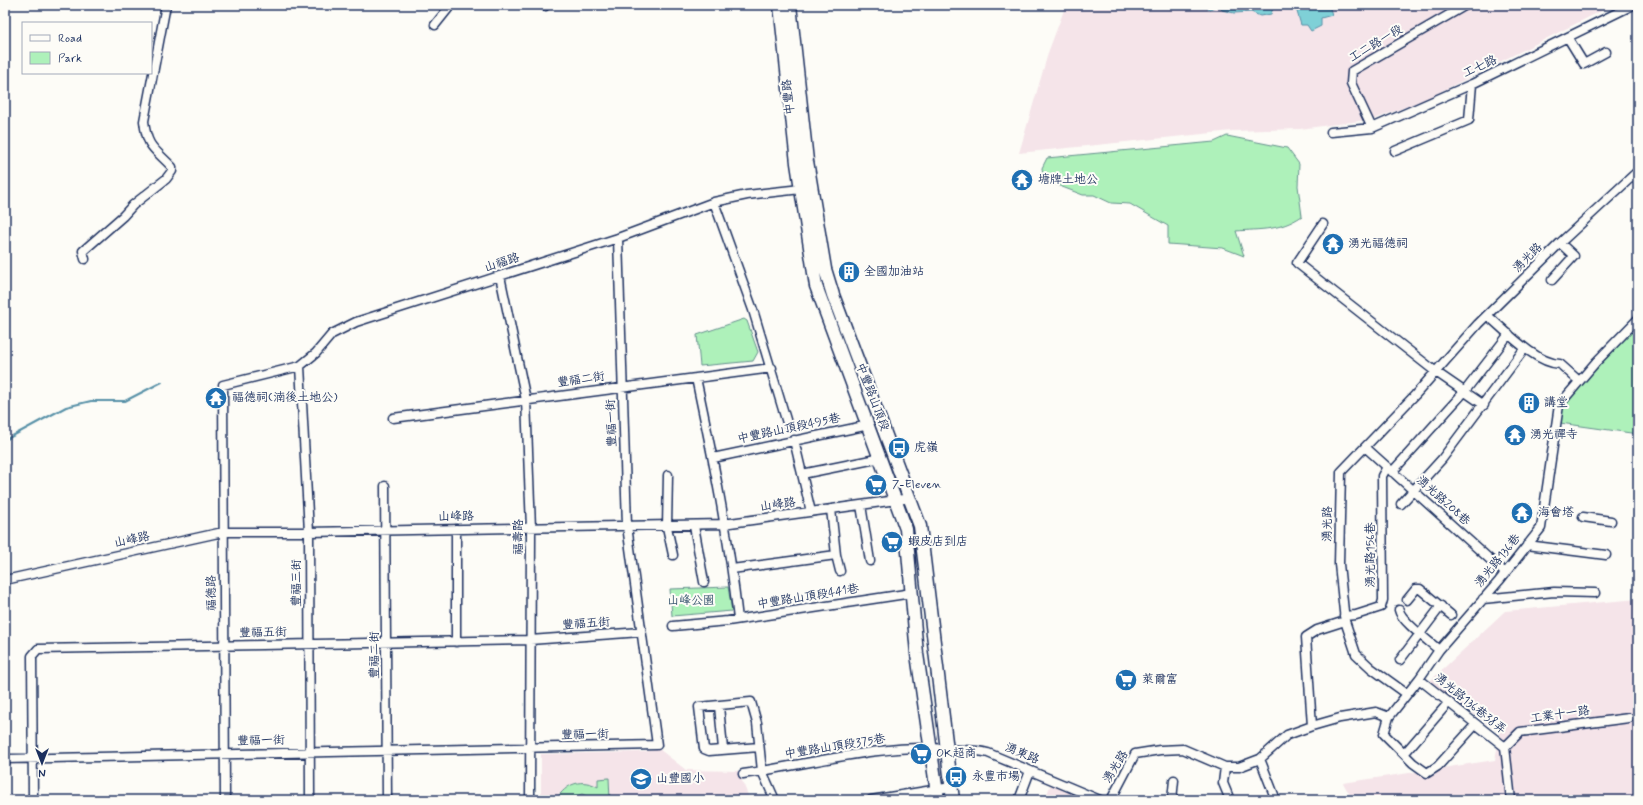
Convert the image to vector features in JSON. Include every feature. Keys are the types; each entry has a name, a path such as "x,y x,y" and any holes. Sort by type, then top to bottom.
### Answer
{"main road":[{"name":"中豐路","path":"780,5 801,189"},
{"name":"中豐路","path":"790,5 807,161 812,184"},
{"name":"中豐路山頂段","path":"812,184 826,269 833,295 911,498 920,526 953,800"},
{"name":"中豐路山頂段","path":"801,189 816,286 869,425 906,529 917,654 938,794"}],"street":[{"path":"85,258 83,251 123,216 133,205 166,179 172,171 172,167 146,138 144,121 166,5"},
{"path":"435,24 450,5"},
{"name":"工二路一段","path":"1372,128 1351,83 1352,71 1466,5"},
{"name":"工七路","path":"1330,132 1372,128 1472,84 1633,5"},
{"path":"1568,38 1584,64 1606,52"},
{"path":"1395,151 1469,120 1472,84"},
{"name":"湧光路","path":"1408,694 1371,668 1356,654 1345,618 1339,564 1341,472 1436,372 1487,315 1560,243 1638,171"},
{"name":"山福路","path":"223,385 300,366 316,353 332,334 346,326 618,238 714,202 747,195 801,189"},
{"path":"714,202 772,368 787,423"},
{"path":"1324,224 1297,263 1436,372 1484,405"},
{"name":"豐福一街","path":"5,759 656,745 627,526 618,238"},
{"path":"1552,280 1574,256 1560,243"},
{"name":"福壽路","path":"500,276 526,400 531,528 530,800"},
{"path":"1487,315 1525,348 1552,364 1560,364 1580,381"},
{"name":"湧光路136巷","path":"1389,717 1420,679 1439,650 1541,528 1559,405 1638,319"},
{"path":"1390,469 1421,440 1465,391 1509,334"},
{"path":"1401,504 1442,459 1484,405 1525,348"},
{"name":"豐福三街","path":"300,366 309,532 310,800"},
{"name":"豐福二街","path":"393,418 772,368"},
{"path":"696,378 713,458 723,524 732,569 738,619"},
{"name":"福德路","path":"223,385 225,800"},
{"name":"中豐路山頂段495巷","path":"713,458 869,425"},
{"path":"794,440 811,512"},
{"name":"湧光路208巷","path":"1365,447 1505,572"},
{"path":"802,474 881,458"},
{"name":"湧光路156巷","path":"1345,618 1381,606 1383,600 1382,476 1390,469"},
{"path":"668,475 667,527 673,556"},
{"name":"豐福二街","path":"385,486 387,800"},
{"name":"山峰路","path":"5,580 223,532 386,531 653,525 667,527 694,526 723,524 895,499 911,498"},
{"path":"861,505 870,561"},
{"path":"831,509 836,555 840,571"},
{"path":"1582,517 1611,521"},
{"path":"694,526 704,582"},
{"path":"456,529 456,642"},
{"path":"1527,545 1606,556"},
{"path":"732,569 836,555"},
{"path":"1407,600 1416,589 1420,589 1451,615"},
{"path":"1483,599 1554,592 1595,593"},
{"name":"中豐路山頂段441巷","path":"672,626 738,619 912,593"},
{"path":"1400,660 1422,634 1441,606"},
{"path":"1399,610 1403,620 1422,634 1439,650"},
{"path":"1312,726 1306,637 1317,630 1345,618"},
{"name":"豐福五街","path":"33,800 32,656 38,649 224,645 387,644 530,640 641,632"},
{"name":"湧光路136巷38弄","path":"1420,679 1505,747"},
{"path":"759,747 709,751 704,749 699,707 751,702 757,723 762,771 775,800"},
{"path":"1404,754 1449,702"},
{"path":"719,706 723,749"},
{"path":"1230,800 1222,783 1224,768 1239,767 1260,759 1287,735 1312,726 1340,718 1376,712 1389,717 1384,734 1404,754 1427,773 1438,766 1476,724"},
{"name":"工業十一路","path":"1505,747 1520,732 1628,718"},
{"name":"湧東路","path":"931,747 947,749 972,749 988,753 1100,800"},
{"name":"中豐路山頂段375巷","path":"743,774 871,753 931,747"},
{"path":"1505,747 1510,800"},
{"name":"湧光路","path":"1111,800 1135,754 1160,750 1183,749 1224,768"},
{"path":"1260,759 1276,800"},
{"path":"1019,800 1030,771"},
{"path":"1172,800 1174,780"},
{"path":"871,800 938,794 951,787"}],"shaded area":[{"path":"1050,5 1613,5 1426,99 1375,119 1300,129 1232,131 1019,153 1049,50 1064,10"},
{"path":"1638,599 1638,800 1353,800 1343,783 1495,760 1500,733 1429,682 1505,611"},
{"name":"山豐國小","path":"659,749 686,770 738,771 750,800 541,800 541,754 644,752"},
{"path":"1051,783 1075,792 1072,800 1045,800"}],"green space":[{"path":"1227,136 1287,148 1299,164 1298,186 1302,216 1294,221 1278,227 1236,231 1244,256 1223,248 1168,244 1168,226 1130,204 1111,203 1094,195 1083,195 1044,180 1042,168 1047,158 1214,142"},
{"path":"744,319 747,321 758,352 753,361 700,366 697,335"},
{"path":"1638,324 1638,434 1560,423 1562,406"},
{"name":"山峰公園","path":"728,587 732,611 672,616 670,589"},
{"path":"609,778 610,800 594,800 582,794 569,800 556,800 569,786 586,783 598,787 598,779"}],"water":[{"path":"1199,5 1218,5 1210,9"},
{"path":"1218,5 1285,5 1273,8 1271,14 1260,16 1251,12 1234,13 1222,10"},
{"path":"1295,5 1329,5 1332,15 1321,18 1321,26 1311,31 1307,25 1301,25"}],"waterway":[{"path":"5,440 66,407 91,401 125,401 162,382"}],"place":[{"name":"塘牌土地公","path":"1022,180"},
{"name":"湧光福德祠","path":"1333,244"},
{"name":"全國加油站","path":"849,272"},
{"name":"福德祠(湳後土地公)","path":"216,398"},
{"name":"講堂","path":"1529,403"},
{"name":"湧光禪寺","path":"1515,435"},
{"name":"虎嶺","path":"899,448"},
{"name":"7-Eleven","path":"876,485"},
{"name":"海會塔","path":"1522,513"},
{"name":"蝦皮店到店","path":"892,542"},
{"name":"萊爾富","path":"1126,680"},
{"name":"OK超商","path":"921,754"},
{"name":"永豊市場","path":"956,777"},
{"name":"山豐國小","path":"641,779"}]}
